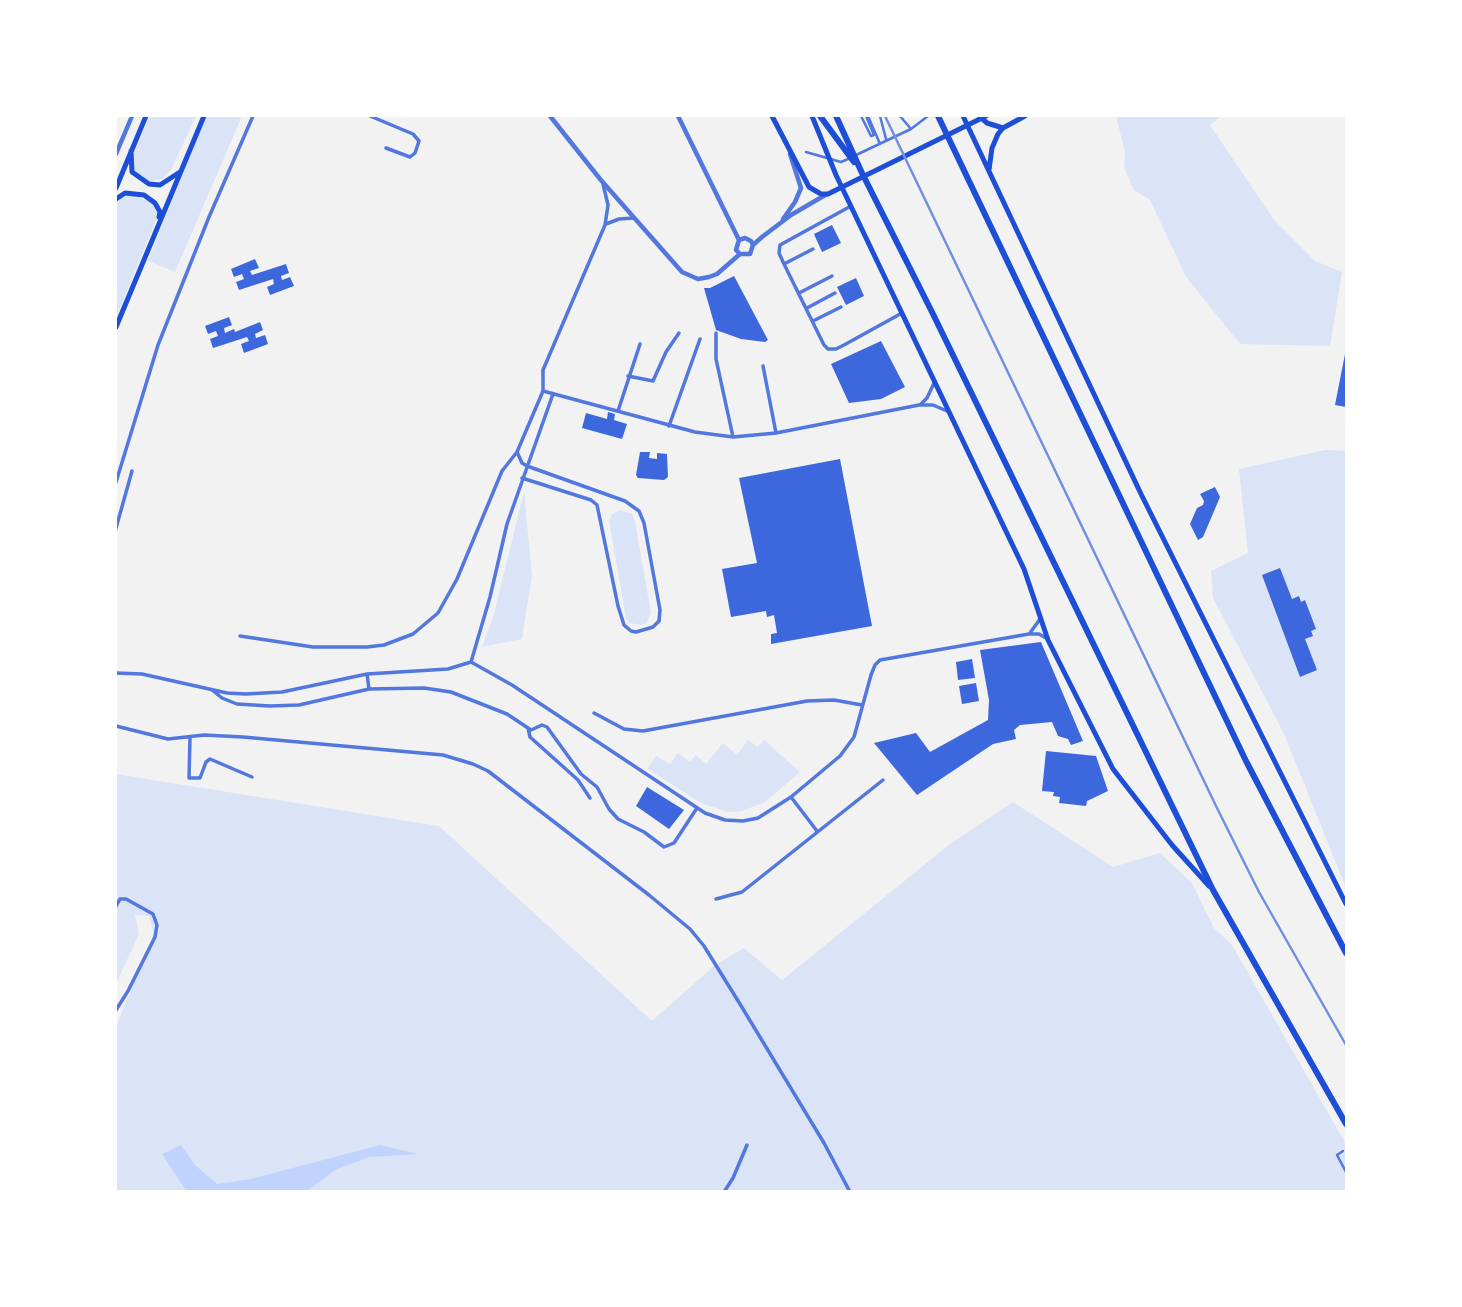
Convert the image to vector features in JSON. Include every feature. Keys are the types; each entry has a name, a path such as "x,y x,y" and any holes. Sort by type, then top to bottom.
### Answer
{"highway":[{"path":"820,116 862,173"},
{"path":"836,116 1213,890 1346,1125"},
{"path":"938,116 1246,761 1346,953"}],"main road":[{"path":"116,188 146,116"},
{"path":"116,327 204,116"},
{"path":"772,116 811,190 830,192 986,116"},
{"path":"812,116 851,206 1024,569 1048,639 1119,779 1172,845 1213,890"},
{"path":"963,116 1141,494 1346,904"},
{"path":"978,116 987,123 1003,128"},
{"path":"989,170 995,140 1003,128 1025,116"},
{"path":"131,151 132,172 149,184 160,185 181,171"},
{"path":"116,199 125,193 132,193 144,195 155,202 160,212 154,233"}],"street":[{"path":"116,154 132,116"},
{"path":"116,482 162,333 254,116"},
{"path":"370,116 413,134 419,141 417,150 410,156 386,148"},
{"path":"550,116 600,179 677,267 692,278 709,277 717,274 732,261 738,252 739,240 678,116"},
{"path":"865,116 874,135 871,136 865,116"},
{"path":"865,116 872,135"},
{"path":"865,116 880,144"},
{"path":"880,116 886,141"},
{"path":"900,116 911,129"},
{"path":"806,152 841,162 911,129 928,116"},
{"path":"778,225 795,202 801,188 786,143"},
{"path":"240,635 291,644 348,649 384,645 413,634 438,613 449,598 502,471 517,452 543,391 543,369 605,225 607,197 600,179"},
{"path":"738,252 750,254 752,243 830,192"},
{"path":"851,206 780,245 779,253 784,264 824,345 831,349 844,345 903,313"},
{"path":"605,225 619,219 634,218"},
{"path":"739,240 745,238 752,243"},
{"path":"784,264 813,249"},
{"path":"799,293 832,276"},
{"path":"807,308 835,293"},
{"path":"813,321 841,307"},
{"path":"628,376 653,381 666,352 679,333"},
{"path":"716,333 716,359 733,437"},
{"path":"669,426 700,339"},
{"path":"618,411 640,344"},
{"path":"763,366 776,433"},
{"path":"919,405 927,398 935,380"},
{"path":"543,391 669,426 733,437 776,433 919,405 933,405 950,412"},
{"path":"471,662 503,540 522,478 553,394"},
{"path":"517,452 522,463 527,466 625,501 639,511 644,523 660,610 659,621 653,627 636,632 624,625 597,505 591,500 522,478"},
{"path":"116,528 132,471"},
{"path":"556,489 560,479"},
{"path":"1028,634 1041,617"},
{"path":"116,673 142,674 227,693 282,692 367,674 438,670 471,662 512,685 710,816 743,821 758,818 791,797 848,747 854,737 873,670 880,660 1028,634 1039,634 1048,639"},
{"path":"367,674 369,690"},
{"path":"212,690 237,704 270,706 299,705 369,690 424,688 451,692 507,714 527,728 534,729 542,725 547,727 581,774 597,787 618,819 644,832 664,847 674,844 697,808"},
{"path":"594,713 624,729 643,731 807,701 834,700 862,705"},
{"path":"116,726 149,736 168,738 204,735 243,737 443,755 473,764 508,785 686,924 704,946 824,1143 850,1192"},
{"path":"527,728 530,737 578,780 590,798"},
{"path":"190,738 189,778 200,778 206,762 210,759 252,777"},
{"path":"716,899 742,892 883,780"},
{"path":"791,797 817,831"},
{"path":"116,906 120,899 126,899 153,914 157,925 155,937 116,1010"},
{"path":"724,1192 747,1145"},
{"path":"1343,1151 1337,1155 1346,1172"}],"shaded area":[{"path":"150,116 196,116 171,170 162,179 150,181 138,176 133,170 132,157"},
{"path":"205,116 242,116 175,272 148,261"},
{"path":"1116,116 1222,116 1210,125 1274,220 1315,261 1342,272 1330,346 1240,344 1186,277 1150,200 1134,190 1124,167 1125,152"},
{"path":"131,195 152,202 158,215 116,318 116,203 124,196"},
{"path":"1325,450 1346,451 1346,888 1284,734 1213,598 1211,571 1248,553 1239,469"},
{"path":"524,491 532,576 522,639 482,647 494,614"},
{"path":"620,510 632,514 635,521 651,613 646,623 641,625 630,623 626,619 609,521 612,514"},
{"path":"748,740 758,747 764,740 800,772 765,802 742,811 728,812 703,804 647,769 656,756 670,764 678,753 690,762 696,755 706,764 723,743 737,755"},
{"path":"116,774 439,826 652,1021 715,965 744,948 782,980 950,844 1013,802 1113,867 1160,853 1192,883 1214,928 1232,945 1346,1144 1346,1191 116,1191 116,1026 154,935 149,916 135,915 139,934 116,984"}],"water":[{"path":"181,1145 195,1165 217,1184 251,1179 380,1145 418,1154 369,1157 335,1170 307,1191 187,1192 162,1154"}],"building":[{"path":"832,225 841,243 822,252 814,234"},
{"path":"255,259 259,268 250,271 252,275 286,264 289,273 281,276 282,280 290,277 294,286 270,295 267,287 274,284 273,279 239,290 236,282 244,279 242,274 234,277 231,269"},
{"path":"734,276 768,340 765,342 741,339 716,330 704,288 710,288"},
{"path":"856,278 864,296 846,305 837,287"},
{"path":"229,317 232,325 224,328 225,333 260,322 263,330 255,334 256,338 265,335 268,344 244,353 241,344 249,341 247,337 213,348 210,339 218,336 216,331 208,334 205,326"},
{"path":"881,341 905,387 881,399 849,403 831,364"},
{"path":"1346,354 1346,407 1335,405"},
{"path":"608,412 615,414 614,420 627,424 622,439 582,428 586,413 607,419"},
{"path":"640,452 650,452 649,458 657,459 657,453 667,454 668,477 664,480 638,478 636,475"},
{"path":"840,459 872,626 771,644 771,634 777,633 774,615 767,617 766,611 731,617 722,569 757,563 739,478"},
{"path":"1215,487 1220,497 1203,537 1198,540 1190,524 1197,508 1203,505 1200,494"},
{"path":"1280,568 1292,599 1299,596 1301,602 1305,600 1316,629 1311,631 1313,636 1305,639 1317,670 1300,677 1262,575"},
{"path":"1041,642 1083,741 1071,745 1068,739 1058,736 1052,722 1020,725 1014,730 1016,739 993,744 917,795 874,743 916,733 930,752 988,720 989,700 980,650"},
{"path":"972,659 975,678 958,680 956,662"},
{"path":"976,683 979,701 962,704 959,686"},
{"path":"1046,751 1096,756 1108,791 1087,801 1086,806 1059,803 1060,797 1053,796 1054,792 1042,791"},
{"path":"647,787 684,810 669,829 636,806"}],"railway":[{"path":"885,116 1216,806 1259,892 1346,1045"}]}
